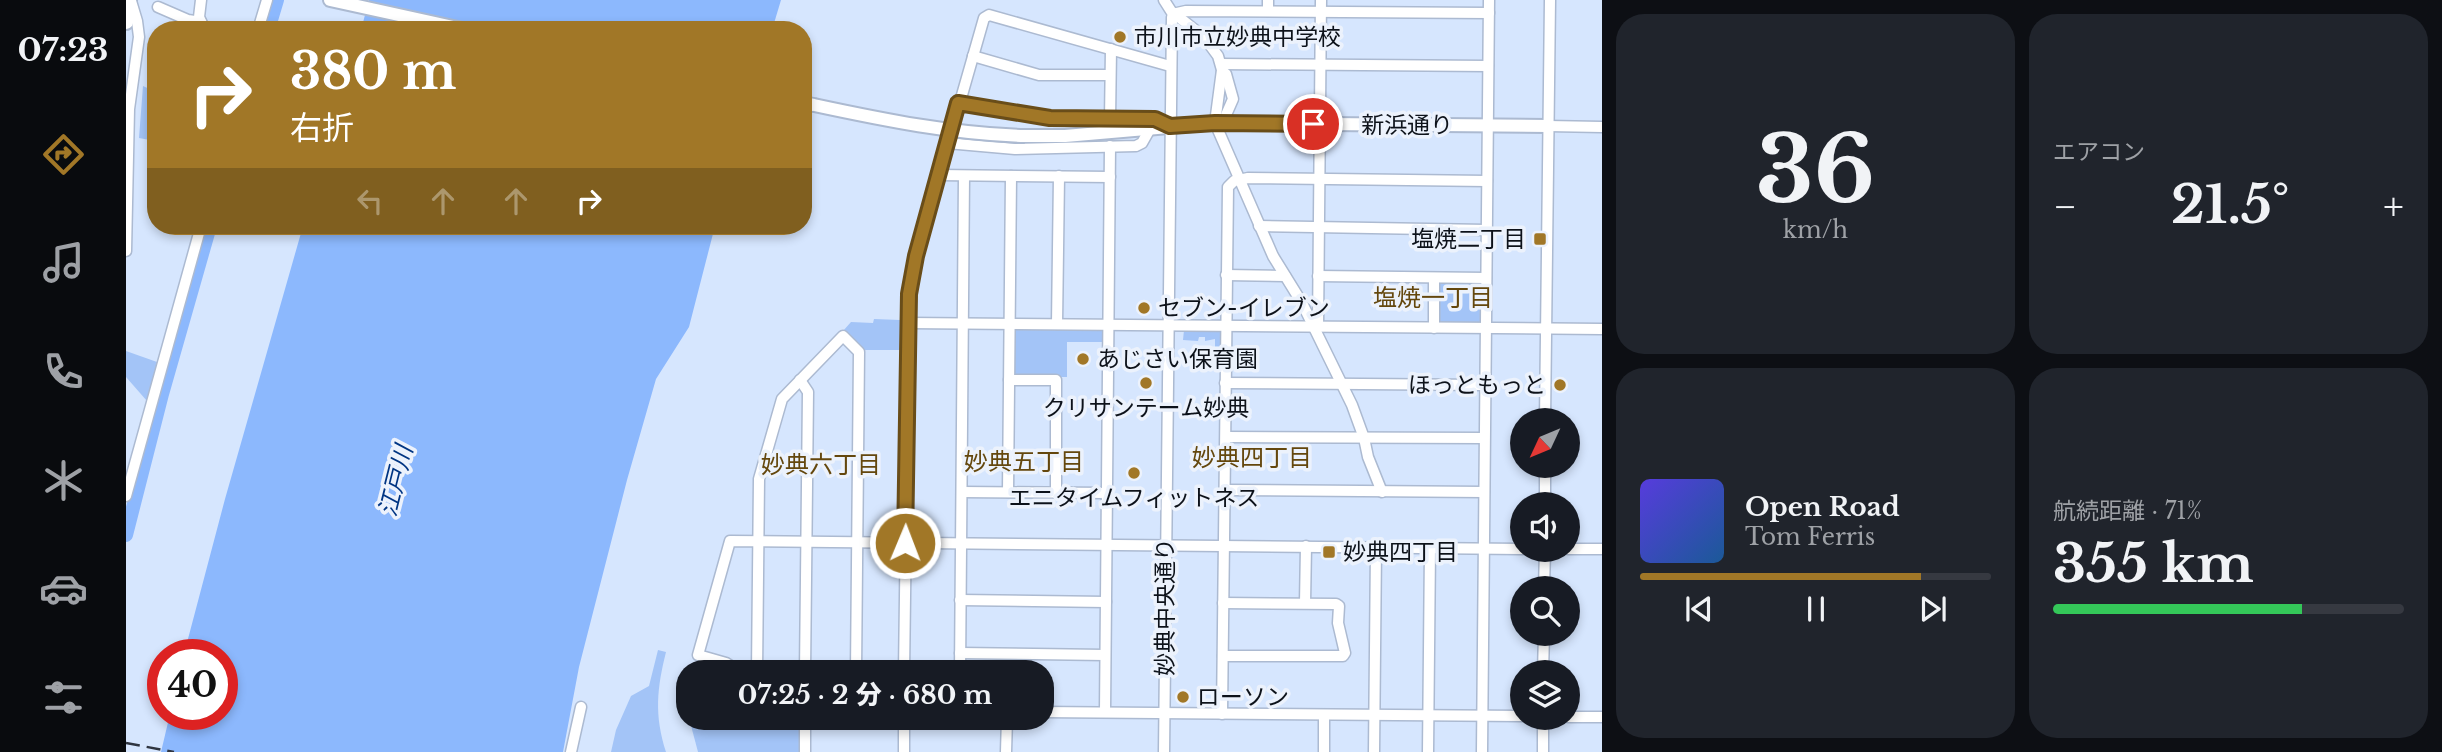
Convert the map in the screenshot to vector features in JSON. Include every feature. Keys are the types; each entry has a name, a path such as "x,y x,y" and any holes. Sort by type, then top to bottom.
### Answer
{"highway":[{"path":"126,22 130,0"}],"main road":[{"path":"330,0 426,21"},
{"name":"新浜通り","path":"812,105 930,128 1025,136 1065,136 1220,119 1319,124 1548,126"}],"street":[{"path":"126,251 129,109 139,37 130,0"},
{"path":"201,0 201,21"},
{"path":"261,21 267,0"},
{"path":"1164,0 1174,14 1214,48 1226,74 1233,99 1220,119"},
{"path":"1316,327 1321,0"},
{"path":"1482,752 1489,0"},
{"path":"1545,408 1550,0"},
{"path":"1174,14 1268,6 1321,12 1489,13"},
{"path":"158,7 190,21"},
{"name":"妙典中央通り","path":"1164,752 1170,66 1171,20 1174,14"},
{"path":"904,660 909,294 916,256 984,19 989,15 1170,66"},
{"path":"1110,119 1111,50"},
{"path":"974,56 1039,75 1110,75"},
{"path":"1222,67 1488,66"},
{"path":"1222,67 1220,119 1238,179 1273,257 1316,327 1352,405 1382,492"},
{"path":"958,103 1050,118 1155,119 1170,126"},
{"name":"新浜通り","path":"1548,126 1602,127"},
{"path":"947,143 1015,149 1140,145 1151,127"},
{"path":"1105,712 1110,146"},
{"path":"939,175 1110,177"},
{"path":"960,660 964,176"},
{"path":"1008,492 1011,176"},
{"path":"1057,324 1059,176"},
{"path":"1222,714 1227,192 1231,183 1238,179 1487,181"},
{"path":"1259,226 1487,230"},
{"path":"126,495 128,476 198,235"},
{"path":"1226,275 1285,276"},
{"path":"1318,276 1486,278"},
{"path":"1434,278 1434,328"},
{"path":"908,323 1602,329"},
{"path":"757,660 759,480 782,399 843,336 859,352 856,660"},
{"path":"800,380 808,392 805,660"},
{"path":"1009,380 1056,380 1056,493"},
{"path":"1225,383 1485,385"},
{"path":"1226,437 1484,438"},
{"path":"1225,490 1484,492"},
{"path":"962,492 1107,493"},
{"path":"716,660 698,655 730,541 1510,549"},
{"path":"1306,547 1306,603"},
{"path":"1374,752 1376,548"},
{"path":"1428,752 1430,548"},
{"path":"1580,549 1602,549"},
{"path":"960,600 1106,601"},
{"path":"1223,603 1336,604 1339,606 1338,623 1345,653 1343,656 1223,656"},
{"path":"960,653 1105,654"},
{"path":"570,752 581,707"},
{"path":"1054,712 1510,716"},
{"path":"1324,715 1324,752"},
{"path":"1580,717 1602,717"},
{"path":"805,730 805,752"},
{"path":"904,730 904,752"},
{"path":"1006,752 1007,730"},
{"path":"1543,730 1543,752"}],"shaded area":[{"path":"143,86 147,88 147,140 139,138"},
{"path":"1438,281 1479,281 1483,285 1483,322 1480,325 1437,325"},
{"path":"874,319 900,320 900,350 862,350 843,331 851,322 873,323"},
{"path":"1016,327 1100,328 1104,331 1104,342 1067,342 1067,377 1015,377 1012,375 1013,330"},
{"path":"1184,330 1220,331 1220,348 1215,348 1215,339 1205,341 1205,337 1199,337 1198,341 1183,340"},
{"path":"126,351 157,362 147,401 126,377"},
{"path":"658,650 666,652 658,714 666,752 611,752 616,730 631,696 649,686"},
{"path":"692,730 801,730 801,752 698,752"}],"water":[{"path":"369,0 781,0 775,21 363,21"},
{"name":"江戸川","path":"300,235 713,235 689,327 656,379 579,667 563,752 161,752 166,730 238,730 238,639 188,639"}],"waterway":[{"path":"271,21 277,0"},
{"path":"126,535 162,394 207,235"}],"railway":[{"path":"126,743 174,752"}],"place":[{"name":"市川市立妙典中学校","path":"1120,37"},
{"name":"塩焼二丁目","path":"1540,239"},
{"name":"セブン-イレブン","path":"1144,308"},
{"name":"あじさい保育園","path":"1083,359"},
{"name":"クリサンテーム妙典","path":"1146,383"},
{"name":"ほっともっと","path":"1560,385"},
{"name":"エニタイムフィットネス","path":"1134,473"},
{"name":"妙典四丁目","path":"1329,552"},
{"name":"ローソン","path":"1183,697"}],"district":[{"name":"塩焼一丁目","path":"1433,298"},
{"name":"妙典四丁目","path":"1252,458"},
{"name":"妙典五丁目","path":"1024,462"},
{"name":"妙典六丁目","path":"821,465"}],"route":[{"path":"905,543 909,294 916,256 958,103 1050,118 1155,119 1170,126 1215,123 1313,124"}]}
